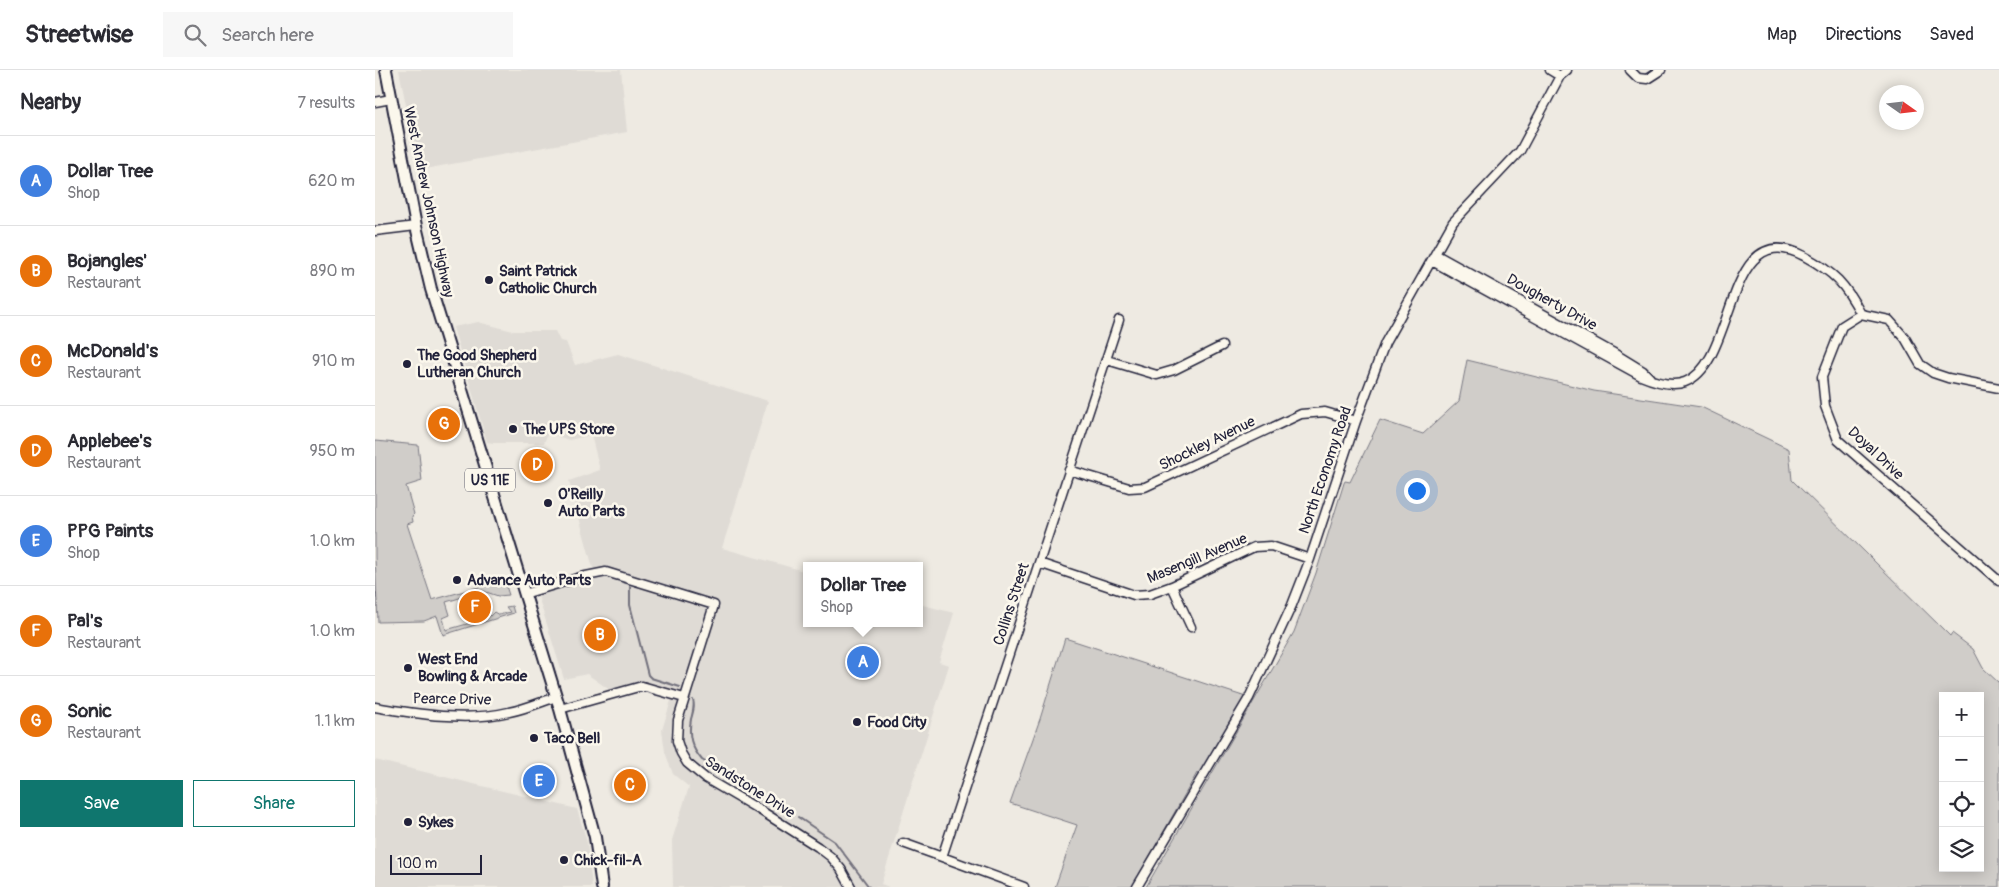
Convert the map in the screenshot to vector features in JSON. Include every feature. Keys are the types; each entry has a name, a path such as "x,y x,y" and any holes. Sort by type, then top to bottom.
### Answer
{"main road":[{"name":"West Andrew Johnson Highway","path":"386,70 416,226 431,289 557,697 595,837 602,887"}],"street":[{"path":"1550,70 1560,76 1567,70"},
{"path":"1630,70 1638,78 1647,79 1661,70"},
{"name":"North Economy Road","path":"1137,887 1249,698 1292,605 1310,559 1356,421 1385,343 1453,222 1520,151 1560,76"},
{"path":"375,102 391,98"},
{"path":"375,231 416,226"},
{"name":"Dougherty Drive","path":"1434,258 1514,302 1629,361 1651,379 1669,384 1684,382 1693,378 1707,364 1716,348 1737,287 1749,265 1760,254 1779,248 1795,252 1826,268 1845,286 1861,314"},
{"path":"1861,314 1889,320 1905,338 1920,364 1933,373 1948,378 1999,388"},
{"name":"Doyal Drive","path":"1861,314 1842,326 1822,377 1825,406 1838,440 1999,581"},
{"name":"Collins Street","path":"942,857 1119,320"},
{"path":"1107,360 1157,375 1174,370 1221,346"},
{"name":"Shockley Avenue","path":"1069,470 1129,488 1145,487 1301,414 1325,412 1356,421"},
{"name":"Masengill Avenue","path":"1039,564 1133,595 1150,594 1172,586 1229,558 1263,545 1310,559"},
{"name":"Sandstone Drive","path":"524,594 581,576 606,572 714,605 684,698 677,730 677,741 687,763 705,778 818,847 831,857 841,869 851,887"},
{"path":"1172,586 1191,627"},
{"path":"560,710 643,686 684,698"},
{"name":"Pearce Drive","path":"375,707 406,712 477,716 509,712 557,697"},
{"path":"903,843 1024,887"}],"shaded area":[{"path":"399,70 621,70 627,132 419,170"},
{"path":"478,322 513,331 555,331 560,341 566,342 575,365 618,354 768,401 722,548 803,571 803,627 923,627 923,605 954,613 939,662 949,665 881,884 889,887 673,887 672,840 689,787 673,774 665,752 662,730 673,694 652,687 614,693 587,674 564,679 538,596 542,593 603,576 704,606 706,603 593,568 569,481 600,470 591,435 569,440 548,433 544,443 487,442 453,327"},
{"path":"1467,360 1594,391 1701,407 1789,449 1792,480 1950,636 1952,633 1973,649 1983,668 1999,683 1999,887 1146,887 1294,632 1316,573 1344,483 1345,481 1350,482 1380,420 1423,434 1459,401"},
{"path":"375,441 418,445 422,481 406,486 414,514 412,516 413,522 407,524 432,600 504,580 509,595 498,596 483,591 446,602 450,615 443,618 446,630 488,618 494,612 499,615 510,612 506,607 512,606 514,613 443,635 437,616 424,621 378,622 375,557"},
{"path":"1065,638 1249,698 1203,775 1197,773 1132,887 1055,887 1077,825 1010,803 1040,719"},
{"path":"375,760 577,809 587,842 592,887 375,887"}],"waterway":[{"path":"630,587 630,605 648,675 651,678 680,687"},
{"path":"693,700 694,707 690,725 690,736 693,746 702,760 789,812"},
{"path":"798,817 835,842 869,887"}],"railway":[{"path":"375,592 375,605"}],"place":[{"name":"Saint Patrick Catholic Church","path":"489,280"},
{"name":"The Good Shepherd Lutheran Church","path":"407,364"},
{"name":"Sonic","path":"444,424"},
{"name":"The UPS Store","path":"513,429"},
{"name":"Applebee's","path":"537,465"},
{"name":"O'Reilly Auto Parts","path":"548,503"},
{"name":"Advance Auto Parts","path":"457,580"},
{"name":"Pal's","path":"475,607"},
{"name":"Bojangles'","path":"600,635"},
{"name":"Dollar Tree","path":"863,662"},
{"name":"West End Bowling & Arcade","path":"408,668"},
{"name":"Food City","path":"857,722"},
{"name":"Taco Bell","path":"534,738"},
{"name":"PPG Paints","path":"539,781"},
{"name":"McDonald's","path":"630,785"},
{"name":"Sykes","path":"408,822"},
{"name":"Chick-fil-A","path":"564,860"}]}
